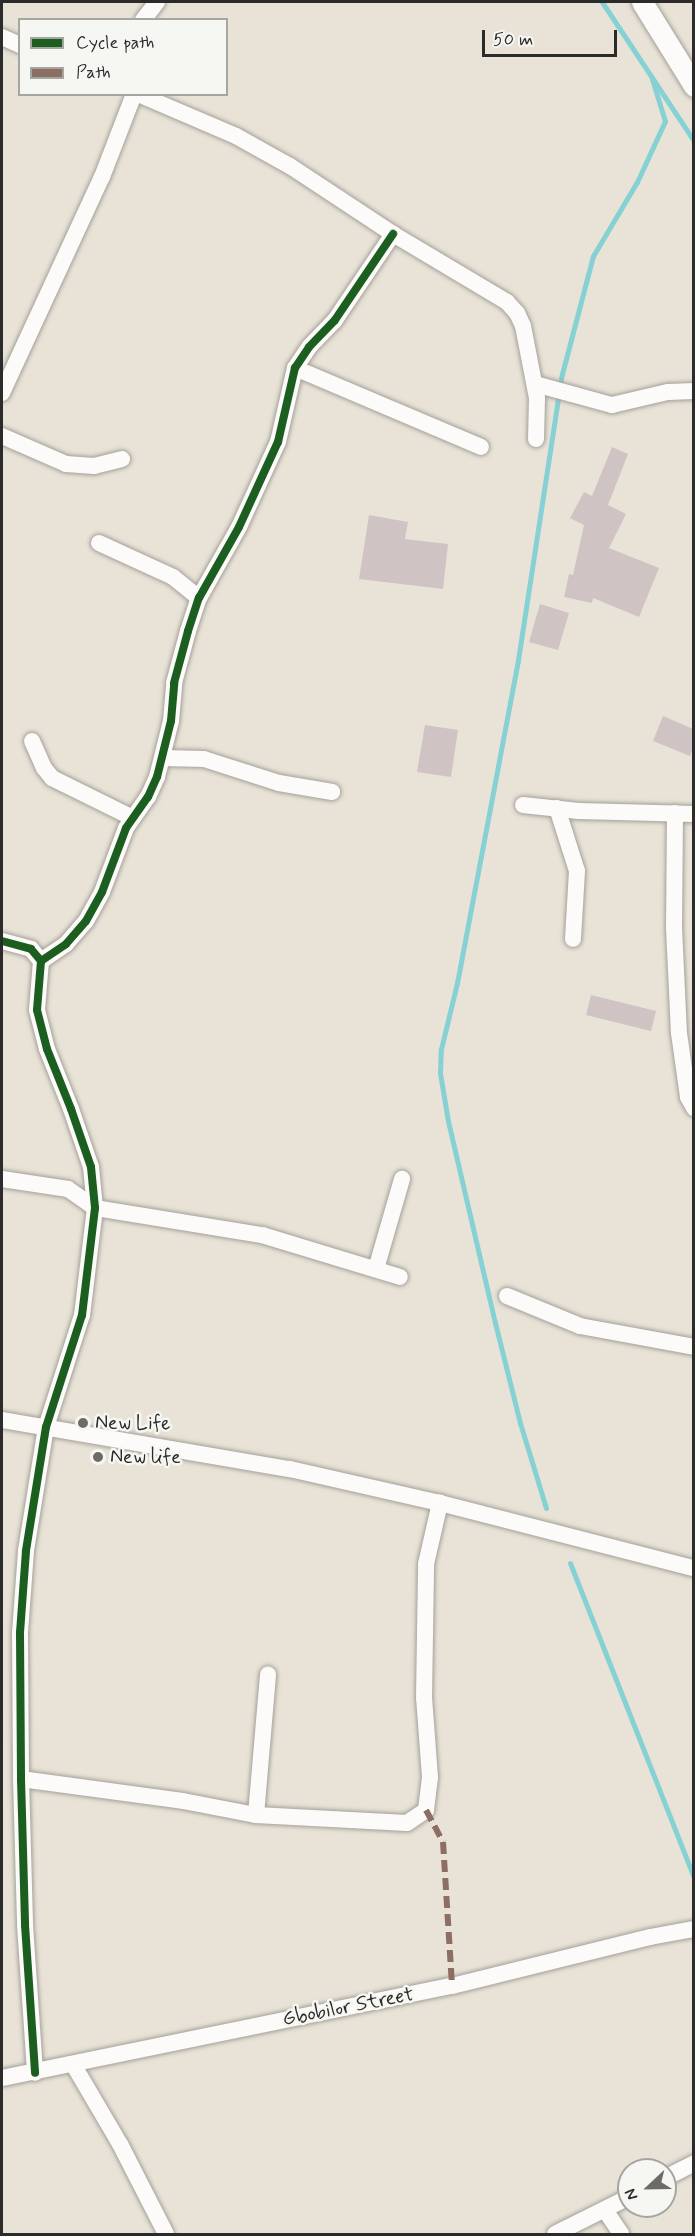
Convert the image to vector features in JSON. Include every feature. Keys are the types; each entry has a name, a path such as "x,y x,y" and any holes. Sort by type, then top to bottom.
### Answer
{"street":[{"path":"145,18 157,2"},
{"path":"642,2 693,86"},
{"path":"2,37 18,44"},
{"path":"2,393 102,177 135,96"},
{"path":"141,96 236,136 290,166 393,234 507,302 517,313 523,326 542,386 537,398 536,439"},
{"path":"41,961 66,944 86,921 102,892 119,843 148,797 163,758 171,721 174,683 199,598 259,488 278,442 295,368 309,347 335,320 393,234"},
{"path":"295,368 481,447"},
{"path":"542,386 612,405 668,392 693,391"},
{"path":"2,436 66,464 94,466 122,459"},
{"path":"99,543 173,577 199,598"},
{"path":"32,741 44,768 52,778 133,819"},
{"path":"163,758 204,759 279,783 332,792"},
{"path":"523,805 693,814"},
{"path":"557,808 577,871 573,939"},
{"path":"675,813 674,928 679,1033 688,1098 693,1108"},
{"path":"2,941 31,950 41,961 37,1010 46,1049 71,1109 91,1167 95,1208 82,1315 46,1427 26,1551 20,1634 25,1925 35,2073"},
{"path":"2,1179 68,1189 95,1208 262,1235 400,1276"},
{"path":"376,1269 402,1179"},
{"path":"507,1296 580,1326 693,1347"},
{"path":"2,1420 290,1469 440,1503 693,1568"},
{"path":"21,1779 183,1801 256,1815 407,1823 426,1810 430,1778 424,1698 426,1564 440,1503"},
{"path":"256,1815 268,1675"},
{"name":"Gbobilor Street","path":"2,2078 452,1986 650,1937 693,1929"},
{"path":"73,2064 120,2144 166,2235"},
{"path":"677,2172 693,2163"},
{"path":"555,2235 617,2204"},
{"path":"605,2210 621,2235"}],"building":[{"path":"612,447 628,454 608,505 626,514 609,548 659,568 639,617 593,598 592,603 564,597 569,574 573,575 584,525 570,518 584,492 592,496"},
{"path":"369,515 408,522 405,539 448,544 443,589 359,579"},
{"path":"540,604 569,613 558,650 529,642"},
{"path":"663,716 693,729 693,748 690,756 653,741"},
{"path":"425,725 458,730 451,777 417,772"},
{"path":"591,995 656,1011 651,1031 586,1015"}],"waterway":[{"path":"602,2 694,141"},
{"path":"546,1508 520,1423 448,1121 440,1073 441,1049 457,983 518,660 562,374 593,256 637,182 665,121 652,79"},
{"path":"570,1563 694,1878"}],"marked path":[{"path":"426,1810 443,1842 452,1986"}],"cycle path":[{"path":"41,961 66,944 86,921 102,892 126,828 148,797 157,777 171,721 174,683 199,598 239,527 278,442 295,368 309,347 335,320 393,234"},
{"path":"2,941 31,949 41,961 37,1010 47,1049 91,1167 95,1208 82,1315 46,1427 26,1551 20,1633 25,1925 35,2073"}],"place":[{"name":"New Life","path":"83,1423"},
{"name":"New life","path":"98,1457"}]}
